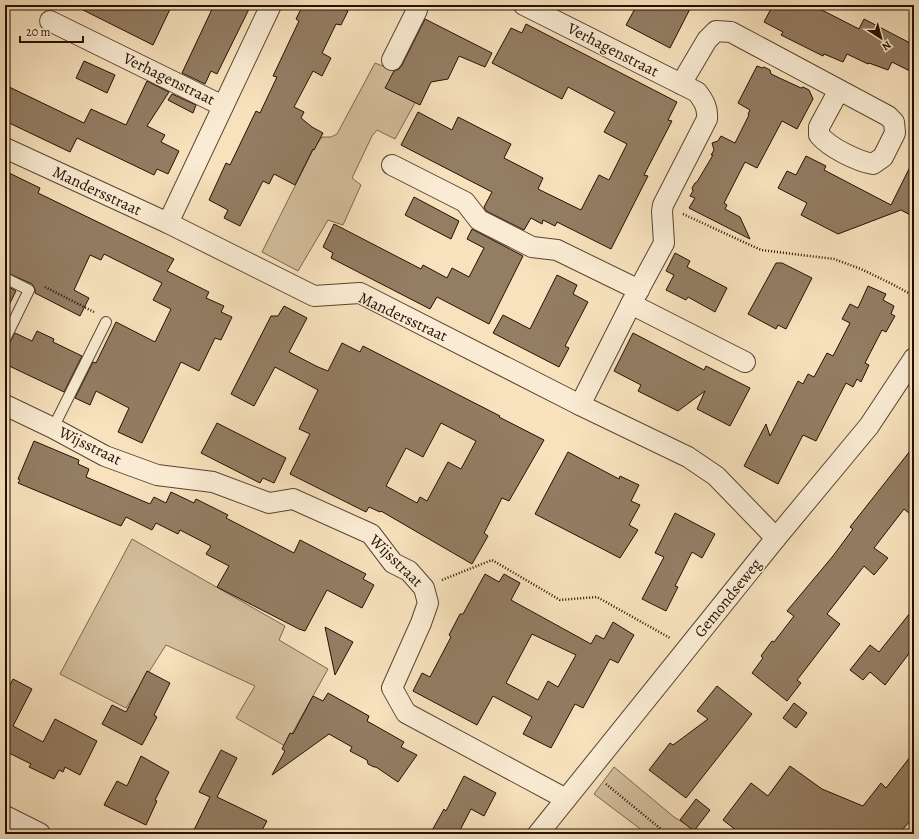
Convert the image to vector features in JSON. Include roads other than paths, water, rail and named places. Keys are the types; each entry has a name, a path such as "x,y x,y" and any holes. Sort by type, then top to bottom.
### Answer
{"street":[{"name":"Verhagenstraat","path":"168,223 271,5"},
{"name":"Verhagenstraat","path":"524,5 697,92 704,100 707,111 707,119 663,205 664,243 635,297"},
{"path":"392,60 418,7"},
{"name":"Verhagenstraat","path":"50,21 223,106"},
{"path":"681,84 707,40 716,31 731,32 839,90"},
{"name":"Mandersstraat","path":"5,148 168,223 314,296 360,293 580,405 688,457 716,476 776,538"},
{"path":"392,165 464,202 479,220 532,247 557,250 745,362"},
{"path":"580,405 635,297"},
{"name":"Gemondseweg","path":"538,834 776,538 869,426 914,358"},
{"name":"Wijsstraat","path":"5,405 53,428 105,456 157,476 213,482 269,503 293,499 371,534 393,563 409,571 424,588 428,603 422,623 392,688 406,713 566,799"},
{"path":"5,817 39,834"}],"lane":[{"path":"5,278 29,290 5,339"},
{"path":"53,428 106,322"}]}
